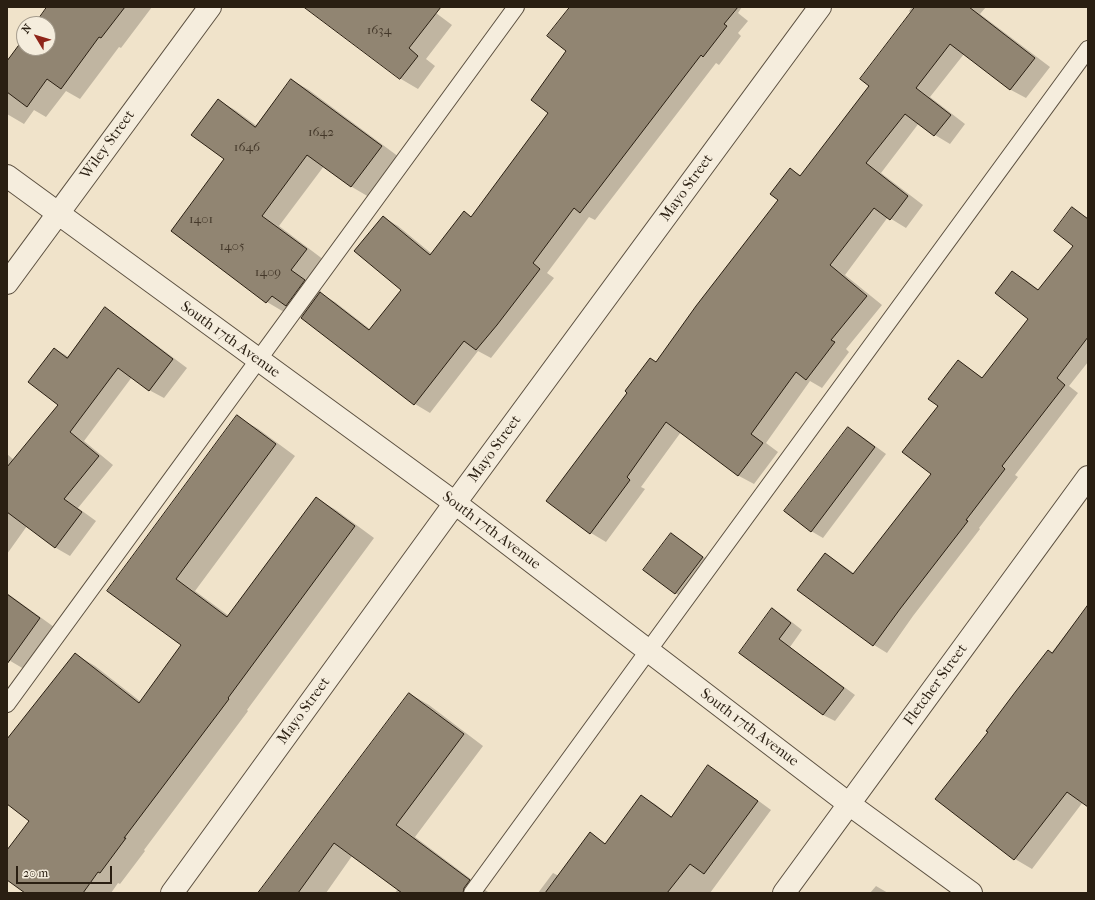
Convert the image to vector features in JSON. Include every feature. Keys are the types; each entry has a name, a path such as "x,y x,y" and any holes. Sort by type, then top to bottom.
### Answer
{"street":[{"name":"Wiley Street","path":"7,283 210,7"},
{"name":"Mayo Street","path":"172,893 455,503 820,7"},
{"name":"South 17th Avenue","path":"7,176 258,361 455,503 849,804 971,893"},
{"name":"Fletcher Street","path":"784,893 1088,477"}],"lane":[{"path":"7,704 516,7"},
{"path":"472,893 1088,49"}],"building":[{"path":"47,7 125,7 101,38 99,37 61,89 47,79 27,107 7,92 7,61 16,49 16,56 56,56 56,16 41,16"},
{"path":"304,7 441,7 409,48 418,56 400,79"},
{"path":"570,7 738,7 724,24 727,26 703,57 701,55 580,213 574,208 533,263 540,269 497,325 476,350 464,341 414,405 301,318 320,292 369,330 401,290 354,251 383,216 430,255 464,211 471,217 548,113 531,100 566,51 547,36"},
{"path":"915,7 969,7 1035,58 1010,90 950,44 916,88 951,115 934,136 905,114 866,163 908,196 890,220 874,208 830,265 867,296 831,340 835,342 806,380 796,372 751,434 763,443 738,476 666,422 627,477 630,480 590,534 546,501 627,393 625,391 650,358 656,362 696,306 778,200 770,194 790,168 800,176 869,86 860,79"},
{"path":"291,79 382,146 351,187 307,155 262,216 307,249 291,270 305,280 286,306 272,296 266,303 171,231 224,159 191,135 218,99 255,127"},
{"path":"1072,207 1088,219 1088,337 1057,378 1065,385 1002,466 1005,469 966,520 968,521 873,646 797,590 825,553 853,574 931,474 902,452 938,406 928,399 958,360 982,378 1028,319 995,293 1012,271 1038,290 1073,246 1054,231"},
{"path":"105,307 173,359 149,391 118,368 70,432 99,456 64,499 82,512 55,548 7,512 7,467 58,405 28,382 54,348 67,358"},
{"path":"237,415 276,444 176,579 227,617 316,497 355,526 228,698 229,699 124,838 126,838 83,893 25,893 7,880 7,850 29,821 7,804 7,739 75,653 139,703 181,645 107,591"},
{"path":"848,427 875,447 811,532 784,511"},
{"path":"671,533 703,557 675,594 643,570"},
{"path":"7,594 40,618 7,664"},
{"path":"1088,605 1088,807 1067,792 1014,860 935,799 988,732 986,731 1048,650 1052,653"},
{"path":"772,608 791,623 779,639 844,688 823,715 739,653"},
{"path":"409,693 464,734 396,825 470,880 464,888 463,893 402,893 334,843 298,893 258,893"},
{"path":"708,765 758,801 704,874 690,864 667,893 545,893 590,832 605,844 641,795 671,817"}]}
